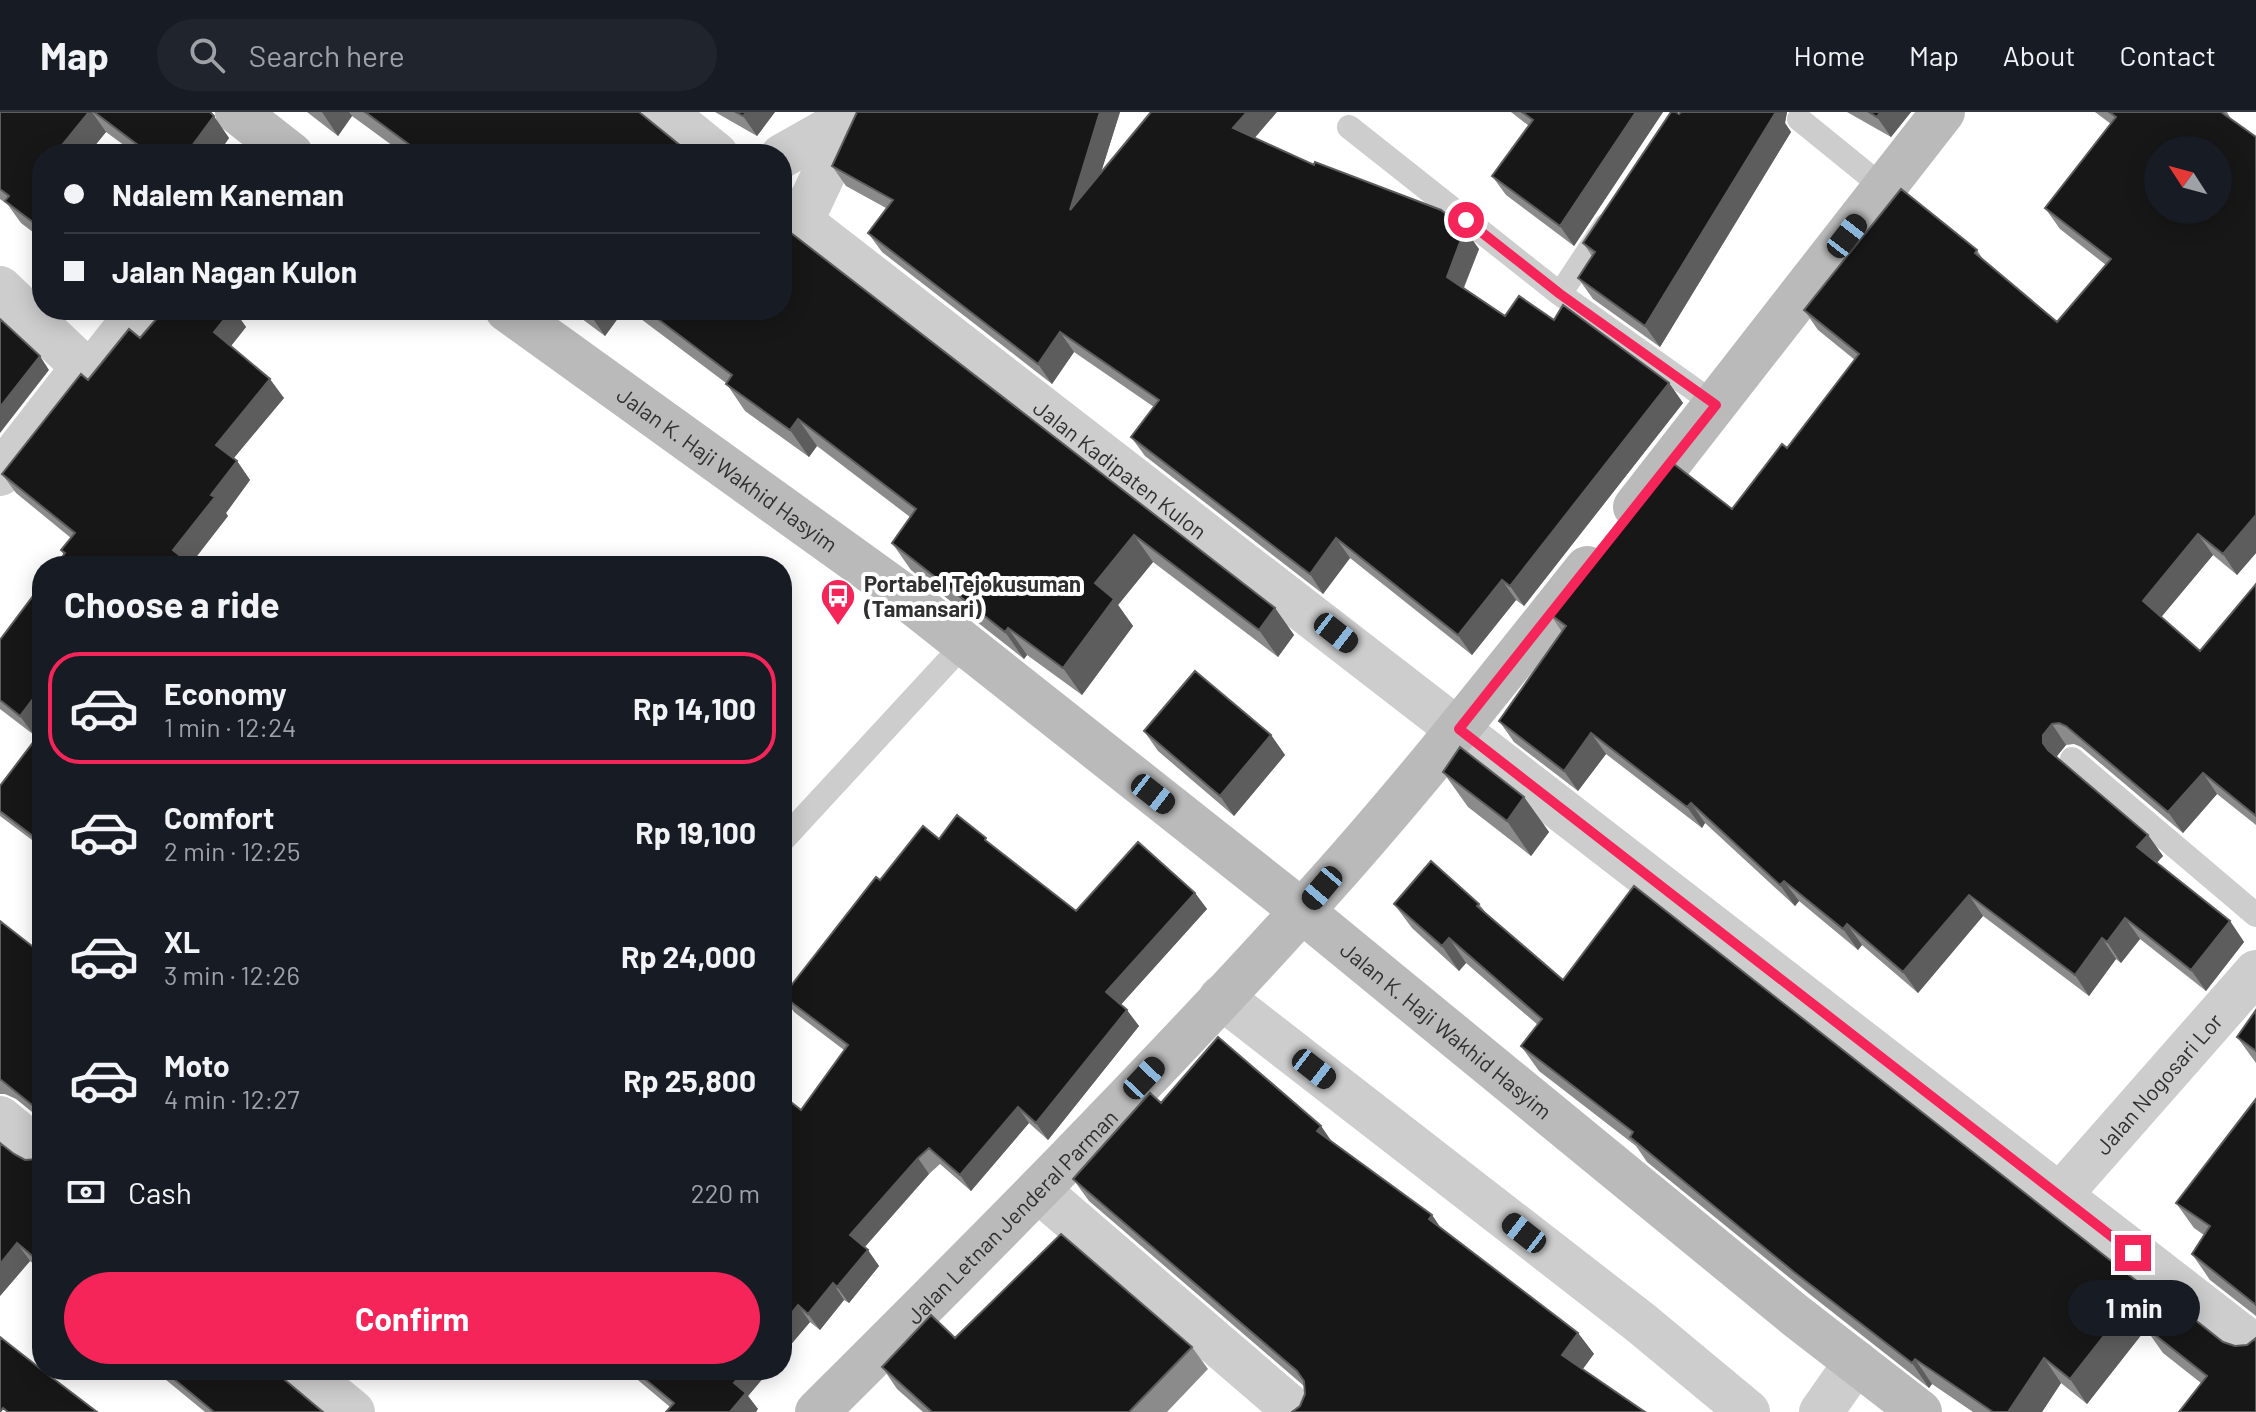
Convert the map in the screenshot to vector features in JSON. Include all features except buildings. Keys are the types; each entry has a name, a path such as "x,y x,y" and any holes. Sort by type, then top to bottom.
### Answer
{"main road":[{"path":"237,112 270,144"},
{"name":"Jalan Letnan Jenderal Parman","path":"817,1412 1039,1191 1302,911 1459,729 1943,112"},
{"name":"Jalan K. Haji Wakhid Hasyim","path":"521,320 895,589 1302,911 1920,1412"}],"street":[{"path":"664,112 704,144"},
{"path":"792,150 851,115"},
{"path":"792,212 851,115"},
{"name":"Jalan Kadipaten Kulon","path":"792,215 2256,1347"},
{"path":"0,288 32,318"},
{"path":"34,320 83,367 99,362 132,320"},
{"path":"0,474 83,367"},
{"name":"Jalan Nogosari Lor","path":"2059,1196 2256,972"},
{"path":"1221,997 1641,1323 1748,1412"},
{"path":"0,1118 32,1145"},
{"path":"1039,1191 1229,1351 1296,1412"},
{"path":"1821,1412 1856,1362"},
{"path":"314,1380 353,1412"}],"lane":[{"path":"1799,119 1884,188"},
{"path":"1349,127 1560,294 1716,405"},
{"path":"1560,294 1621,203"},
{"path":"792,830 964,644"},
{"path":"2072,759 2256,915"}],"place":[{"name":"Portabel Tejokusuman (Tamansari)","path":"838,627"}],"route":[{"path":"1466,220 1560,294 1716,405 1459,729 2133,1253"}]}
